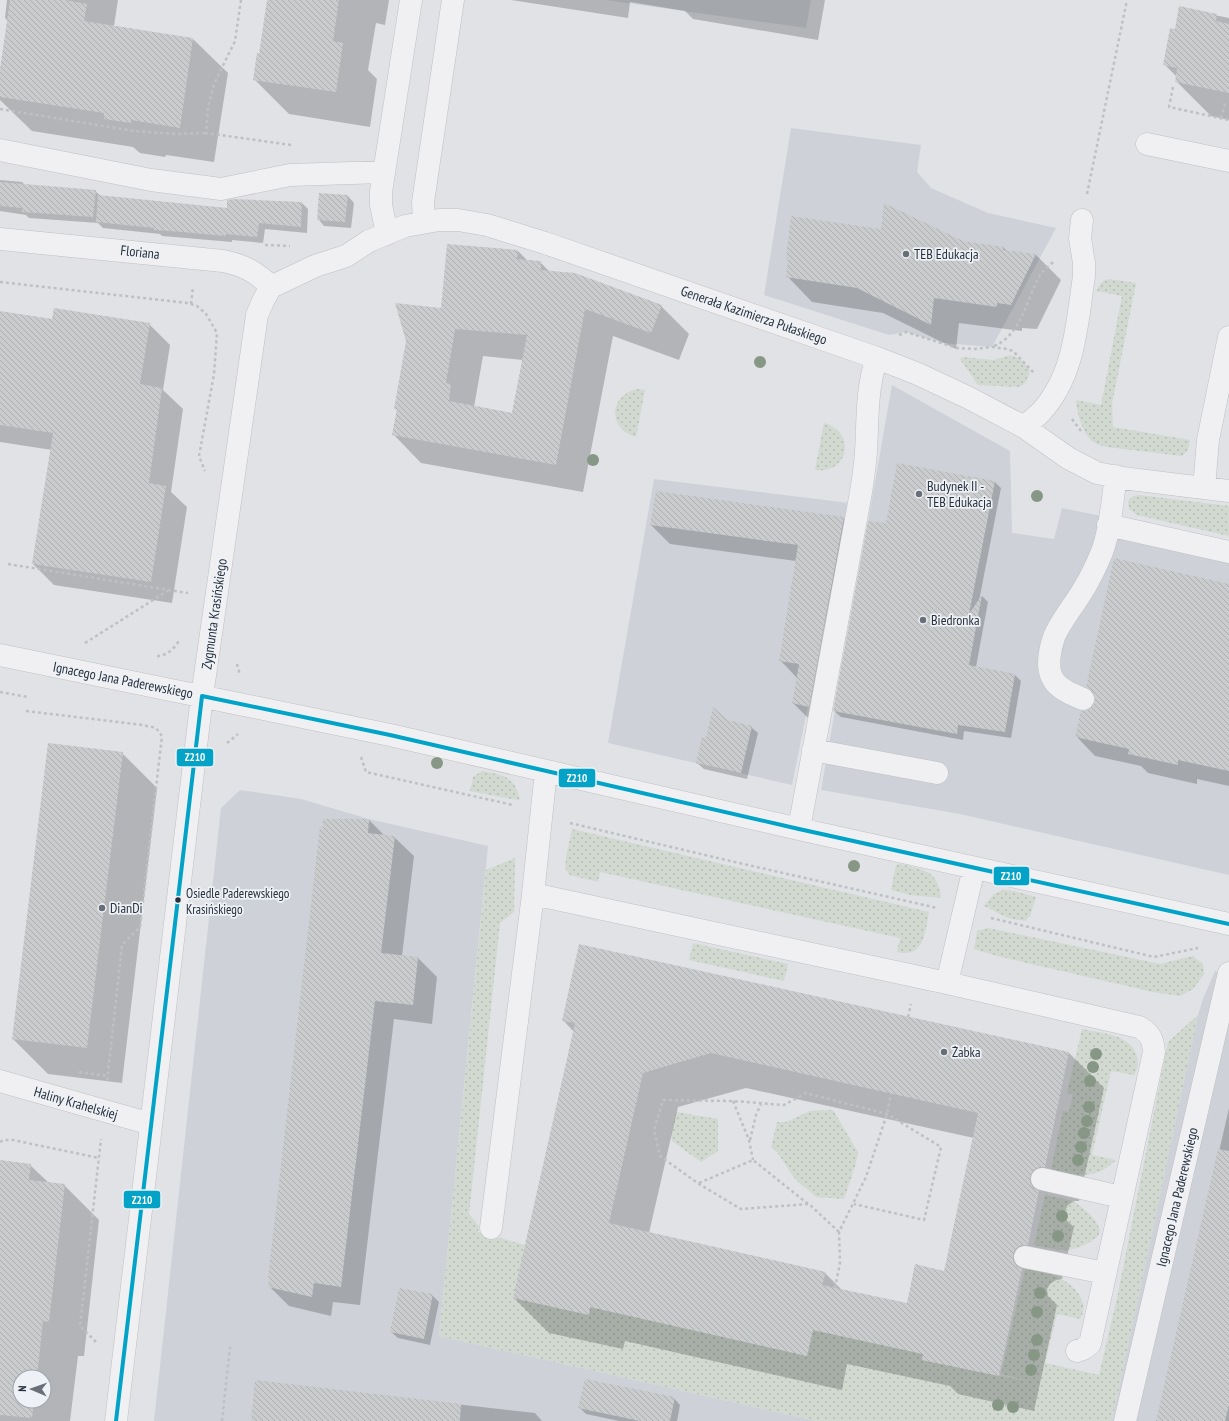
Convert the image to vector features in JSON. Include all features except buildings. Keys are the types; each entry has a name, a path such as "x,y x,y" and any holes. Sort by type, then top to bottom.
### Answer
{"street":[{"path":"388,234 381,205 383,172 410,0"},
{"path":"424,222 424,202 453,0"},
{"path":"1147,144 1229,161"},
{"path":"0,150 151,180 221,189 290,175 383,172"},
{"name":"Generała Kazimierza Pułaskiego","path":"271,288 316,266 346,256 369,241 405,226 439,220 458,220 487,225 510,231 877,358 945,386 1024,427 1068,458 1097,473 1229,491"},
{"path":"1024,427 1040,413 1053,396 1066,370 1072,351 1084,276 1084,264 1080,238 1082,220"},
{"name":"Floriana","path":"0,239 223,261 236,264 255,272 263,278 271,288"},
{"name":"Zygmunta Krasińskiego","path":"116,1421 202,696 257,315 271,288"},
{"path":"1204,488 1208,440 1229,337"},
{"path":"799,828 861,492 866,454 869,391 873,369 877,358"},
{"path":"1083,699 1062,688 1053,679 1050,667 1051,652 1054,636 1084,589 1102,551 1116,476"},
{"path":"1108,525 1229,552"},
{"name":"Ignacego Jana Paderewskiego","path":"0,655 390,735 974,868 1229,924"},
{"path":"813,750 937,772"},
{"path":"491,1228 533,894 546,771"},
{"path":"947,983 974,868"},
{"path":"533,894 947,983 1139,1027 1147,1032 1152,1037 1154,1052 1090,1344 1084,1349 1077,1351"},
{"name":"Ignacego Jana Paderewskiego","path":"1125,1421 1229,974"},
{"name":"Haliny Krahelskiej","path":"0,1082 151,1124"},
{"path":"1042,1179 1122,1197"},
{"path":"1025,1257 1105,1273"}],"path":[{"path":"1082,220 1127,0"},
{"path":"1173,87 1169,107 1229,120"},
{"path":"1221,118 1225,103"},
{"path":"0,109 134,131 174,134 206,133"},
{"path":"992,347 1002,343 1014,331 1040,276 1055,260"},
{"path":"0,282 188,303 197,306 206,314 217,333 214,374 199,456 208,478"},
{"path":"8,564 191,593"},
{"path":"88,647 80,646 169,590"},
{"path":"152,657 162,656 176,647 183,635"},
{"path":"0,692 28,697"},
{"path":"26,711 143,724 156,728 162,736 140,927 122,945 80,1326 97,1342 96,1350"},
{"path":"809,1204 740,1209 699,1184 660,1156 654,1130 663,1100 733,1101 784,1105 806,1093 887,1114 941,1147 924,1220 854,1204"},
{"path":"835,1288 840,1263 840,1232 866,1177 887,1114 891,1094"},
{"path":"733,1101 750,1140 753,1160 809,1204 840,1232"},
{"path":"750,1140 756,1115 761,1104"},
{"path":"0,1142 4,1140 13,1140 99,1158"},
{"path":"699,1184 753,1160"},
{"path":"222,1421 230,1347"}],"shaded area":[{"path":"605,0 811,0 806,28"},
{"name":"TEB Edukacja","path":"791,128 921,145 917,172 931,188 988,213 1056,228 992,347 943,343 906,332 889,335 764,295"},
{"path":"1109,279 1136,283 1112,404 1113,427 1190,440 1188,450 1182,456 1107,447 1092,441 1085,433 1079,416 1076,400 1101,405 1122,296 1097,291 1101,283"},
{"path":"1011,355 1020,359 1030,370 1028,378 1021,386 1018,387 978,385 960,359 963,357 993,360"},
{"path":"892,385 1010,451 1012,533 1054,539 1062,508 1229,542 1229,875 960,814 821,790"},
{"path":"637,389 645,390 636,437 627,433 620,427 616,420 615,413 621,398 627,393"},
{"path":"824,423 834,428 841,435 845,443 845,451 835,466 827,469 815,470"},
{"path":"654,479 849,503 792,785 608,743"},
{"path":"1139,495 1229,506 1229,536 1137,515 1129,509 1128,501 1133,496"},
{"path":"482,771 502,776 511,781 518,792 520,800 470,791 473,777"},
{"path":"240,790 301,799 369,819 488,846 439,1336 817,1421 154,1421 221,808"},
{"path":"572,829 929,912 924,937 918,948 913,952 899,953 897,952 900,938 600,872 598,882 570,875 565,868"},
{"path":"515,858 514,912 500,923 469,1214 479,1226 478,1232 525,1245 514,1298 588,1315 590,1307 807,1356 813,1330 923,1354 922,1360 1030,1381 1001,1374 1025,1269 1048,1274 1061,1279 1073,1287 1082,1299 1083,1312 1080,1319 1057,1314 1045,1363 1099,1375 1117,1298 1168,1042 1198,1015 1112,1421 817,1421 439,1336 486,870"},
{"path":"900,864 923,870 933,877 940,889 941,898 910,895 891,890 896,865"},
{"path":"1003,890 1036,897 1030,916 1025,921 1008,918 984,906 994,894"},
{"path":"988,928 1160,964 1193,956 1203,964 1204,974 1193,989 1180,996 1153,992 997,956 974,949 977,931"},
{"path":"693,943 788,964 784,981 689,960"},
{"path":"1215,971 1229,975 1229,1421 1112,1421 1198,1015"},
{"path":"1082,1029 1105,1033 1121,1038 1132,1047 1138,1062 1134,1075 1111,1071 1092,1155 1116,1160 1108,1167 1093,1174 1077,1175 1051,1170 1063,1111 1069,1112 1073,1094 1067,1093"},
{"path":"833,1110 858,1152 856,1163 844,1199 816,1197 795,1179 777,1152 771,1147 777,1122 786,1122 810,1111"},
{"path":"676,1112 718,1119 718,1151 701,1162 672,1141 671,1135"},
{"path":"1045,1195 1072,1201 1080,1206 1095,1220 1100,1230 1099,1234 1084,1245 1068,1250 1058,1250 1034,1245"}],"transit line":[{"name":"Z210","path":"116,1421 202,696 390,735 799,829 1229,924"}],"place":[{"name":"TEB Edukacja","path":"906,254"},
{"name":"Budynek II - TEB Edukacja","path":"919,494"},
{"name":"Biedronka","path":"923,620"},
{"name":"Osiedle Paderewskiego Krasińskiego","path":"178,900"},
{"name":"DianDi","path":"102,908"},
{"name":"Żabka","path":"944,1052"}]}
